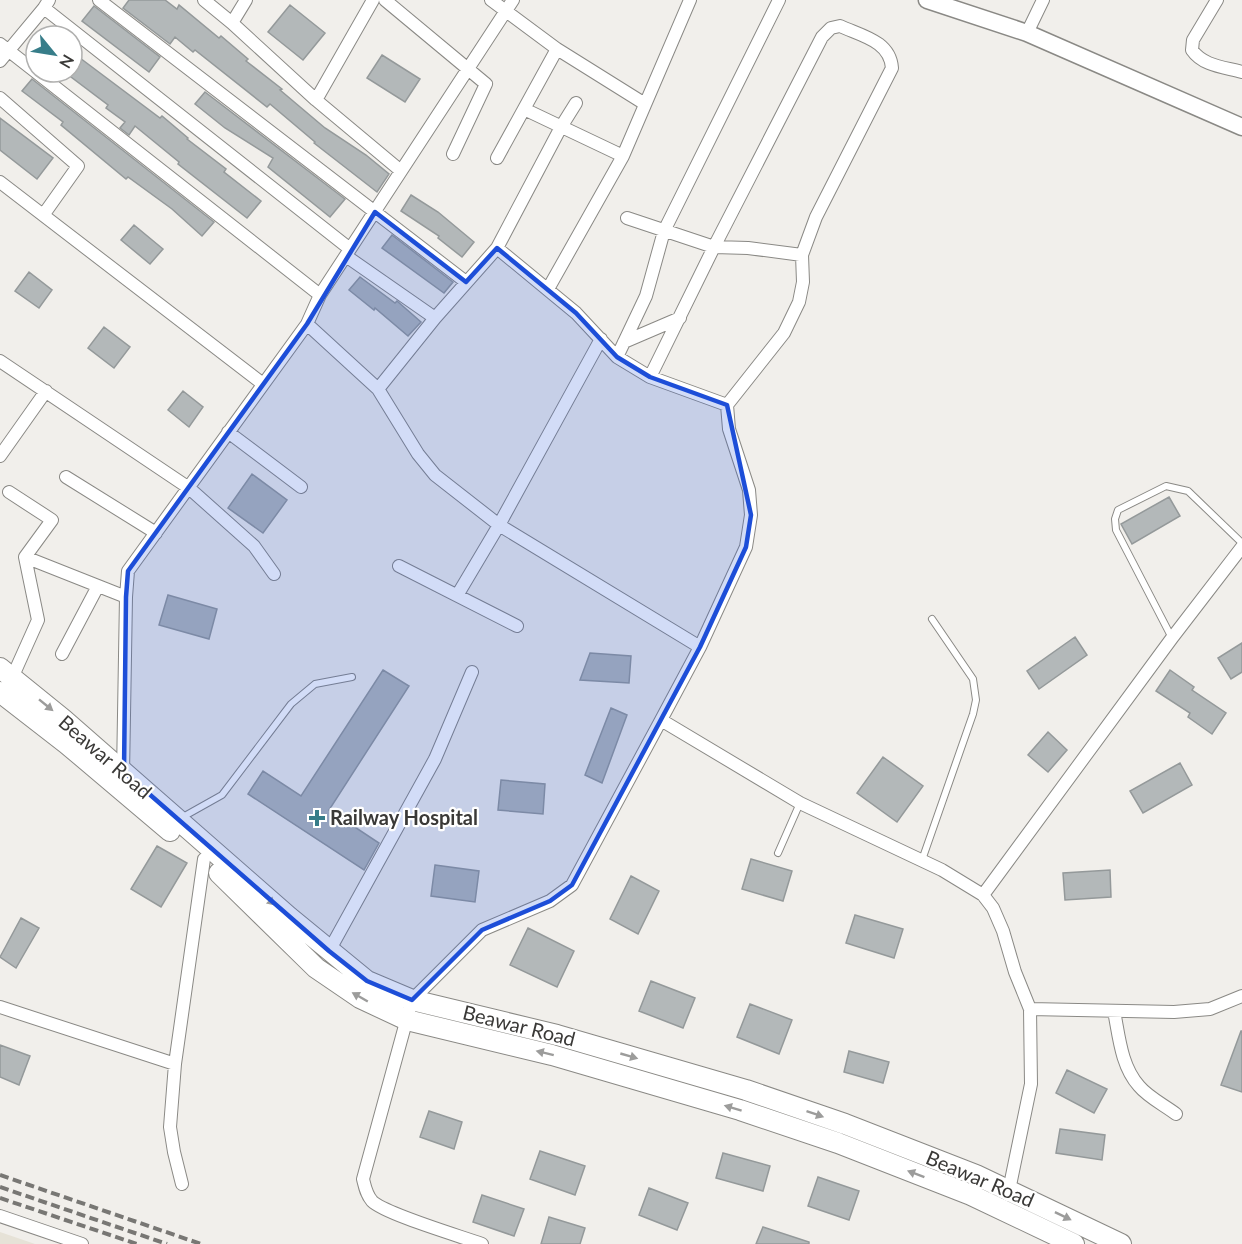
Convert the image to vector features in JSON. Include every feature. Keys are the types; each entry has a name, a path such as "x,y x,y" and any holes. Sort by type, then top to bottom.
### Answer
{"main road":[{"name":"Beawar Road","path":"4,680 121,779 208,858 367,981 412,1000 557,1035 746,1090 845,1124 992,1182 1121,1244"},
{"name":"Beawar Road","path":"242,884 316,968 360,998 407,1020 552,1054 740,1110 838,1143 978,1198 1074,1244"}],"street":[{"path":"99,0 466,282"},
{"path":"204,0 316,100 401,171"},
{"path":"232,23 246,0"},
{"path":"316,100 373,0"},
{"path":"385,0 486,84 453,154"},
{"path":"491,0 557,49 645,104"},
{"path":"121,779 128,571 307,324 320,295 513,0"},
{"path":"548,289 623,156 690,0"},
{"path":"616,357 646,296 664,231 779,0"},
{"path":"927,0 1027,33 1242,128"},
{"path":"1027,33 1044,0"},
{"path":"1217,0 1193,40 1192,50 1197,58 1206,63 1242,72"},
{"path":"0,62 4,47 46,4 348,252 435,318"},
{"path":"482,1244 388,1210 373,1202 366,1192 363,1179 412,1000 482,930 550,901 572,885 700,647 746,547 751,515 749,490 729,429 726,405 784,333 799,302 804,282 802,255 816,217 892,68 891,57 885,47 840,26 831,28 822,37 650,377"},
{"path":"4,47 24,63"},
{"path":"497,158 557,49"},
{"path":"51,84 320,295"},
{"path":"0,98 78,166 44,214"},
{"path":"378,390 435,318 496,248 576,102"},
{"path":"524,109 623,156"},
{"path":"0,182 263,384"},
{"path":"627,218 714,247 748,248 802,255"},
{"path":"496,248 576,313 616,357 650,377 726,405"},
{"path":"624,342 680,318"},
{"path":"307,324 378,390 418,454 435,475 499,525 700,647"},
{"path":"458,594 499,525 598,335"},
{"path":"0,360 189,488 254,546 274,574"},
{"path":"0,456 46,391"},
{"path":"228,432 301,487"},
{"path":"66,477 156,533"},
{"path":"4,680 38,620 25,557 52,520 9,492"},
{"path":"983,894 1242,545"},
{"path":"25,557 126,597"},
{"path":"399,566 517,626"},
{"path":"62,654 98,586"},
{"path":"329,951 435,759 472,672"},
{"path":"661,720 800,803 942,870 983,894 993,908 1030,1009 1031,1084 992,1182 1004,1210"},
{"path":"182,1184 170,1127 175,1064 208,858"},
{"path":"1030,1009 1174,1012 1210,1009 1242,996"},
{"path":"0,1007 175,1064"},
{"path":"1114,1011 1124,1058 1131,1075 1140,1087 1176,1114"},
{"path":"0,1216 82,1244"}],"lane":[{"path":"1172,638 1116,530 1115,519 1118,510 1167,486 1178,488 1188,491 1242,545"},
{"path":"925,862 976,700 973,679 932,619"},
{"path":"172,824 222,795 291,704 315,684 352,677"},
{"path":"778,853 800,803"}],"highlighted area":[{"path":"375,212 466,282 497,248 576,313 617,357 650,377 727,405 751,515 746,547 700,647 572,885 550,901 482,930 412,1000 367,981 329,951 124,772 126,597 128,571 307,324"}],"shaded area":[{"path":"0,1232 35,1244 0,1244"}],"building":[{"path":"129,0 165,0 177,9 179,5 219,38 221,36 248,59 246,61 282,89 280,90 325,128 366,155 389,174 377,192 314,143 270,104 267,107 175,37 170,44 123,8"},
{"path":"290,5 325,33 303,60 268,32"},
{"path":"94,6 160,57 149,72 82,21"},
{"path":"382,55 420,79 405,102 367,78"},
{"path":"84,61 160,118 162,116 226,169 224,172 261,201 247,218 178,164 179,162 135,126 129,135 120,128 125,122 106,108 108,105 80,84 84,84"},
{"path":"28,84 38,84 214,222 202,236 172,209 128,177 126,179 61,125 63,122 22,91"},
{"path":"205,92 345,199 330,217 268,167 273,158 225,128 195,104"},
{"path":"0,118 53,158 37,179 0,150"},
{"path":"411,195 438,212 474,242 462,257 438,238 439,236 401,211"},
{"path":"134,225 163,249 150,264 121,240"},
{"path":"392,235 453,282 444,293 382,248"},
{"path":"29,272 52,290 39,308 15,291"},
{"path":"360,277 395,303 397,301 421,322 408,336 349,290"},
{"path":"104,327 130,347 114,368 88,348"},
{"path":"183,391 203,407 189,427 168,410"},
{"path":"252,474 287,500 263,533 228,508"},
{"path":"1169,497 1180,516 1132,544 1121,524"},
{"path":"168,595 217,609 209,639 159,625"},
{"path":"1075,637 1087,655 1039,689 1027,671"},
{"path":"1242,643 1242,672 1231,679 1218,658"},
{"path":"590,653 631,656 629,683 580,680"},
{"path":"383,670 409,686 329,810 379,843 364,870 248,794 263,771 301,796"},
{"path":"1170,670 1194,687 1192,690 1226,713 1212,734 1188,717 1190,713 1156,691"},
{"path":"611,708 627,715 602,783 585,775"},
{"path":"1048,732 1067,750 1048,772 1028,755"},
{"path":"883,757 923,786 897,822 857,793"},
{"path":"1180,763 1192,785 1143,813 1130,791"},
{"path":"501,780 545,784 543,814 498,810"},
{"path":"157,846 187,863 161,907 131,889"},
{"path":"751,859 792,871 783,901 742,889"},
{"path":"435,865 479,871 475,902 431,896"},
{"path":"1110,870 1111,897 1065,900 1063,873"},
{"path":"631,876 659,891 638,934 610,919"},
{"path":"855,915 903,929 894,958 846,943"},
{"path":"21,918 39,928 16,968 0,957"},
{"path":"528,928 574,951 557,987 510,965"},
{"path":"651,981 695,998 683,1028 639,1011"},
{"path":"750,1004 792,1020 779,1054 737,1037"},
{"path":"1242,1031 1242,1092 1221,1085"},
{"path":"0,1045 30,1056 19,1085 0,1077"},
{"path":"849,1051 889,1062 883,1083 844,1072"},
{"path":"1067,1070 1107,1089 1094,1113 1056,1093"},
{"path":"429,1111 462,1122 454,1149 420,1137"},
{"path":"1060,1129 1105,1135 1102,1160 1056,1153"},
{"path":"540,1151 585,1166 575,1195 530,1179"},
{"path":"723,1153 770,1166 763,1191 716,1178"},
{"path":"818,1177 859,1191 849,1220 808,1206"},
{"path":"649,1188 688,1203 677,1230 639,1215"},
{"path":"482,1195 524,1209 514,1236 473,1222"},
{"path":"549,1217 585,1228 580,1244 541,1244"},
{"path":"763,1227 809,1242 809,1244 756,1244"}],"railway":[{"path":"0,1175 201,1244"},
{"path":"0,1187 167,1244"},
{"path":"0,1198 137,1244"}],"place":[{"name":"Railway Hospital","path":"317,818"}]}
